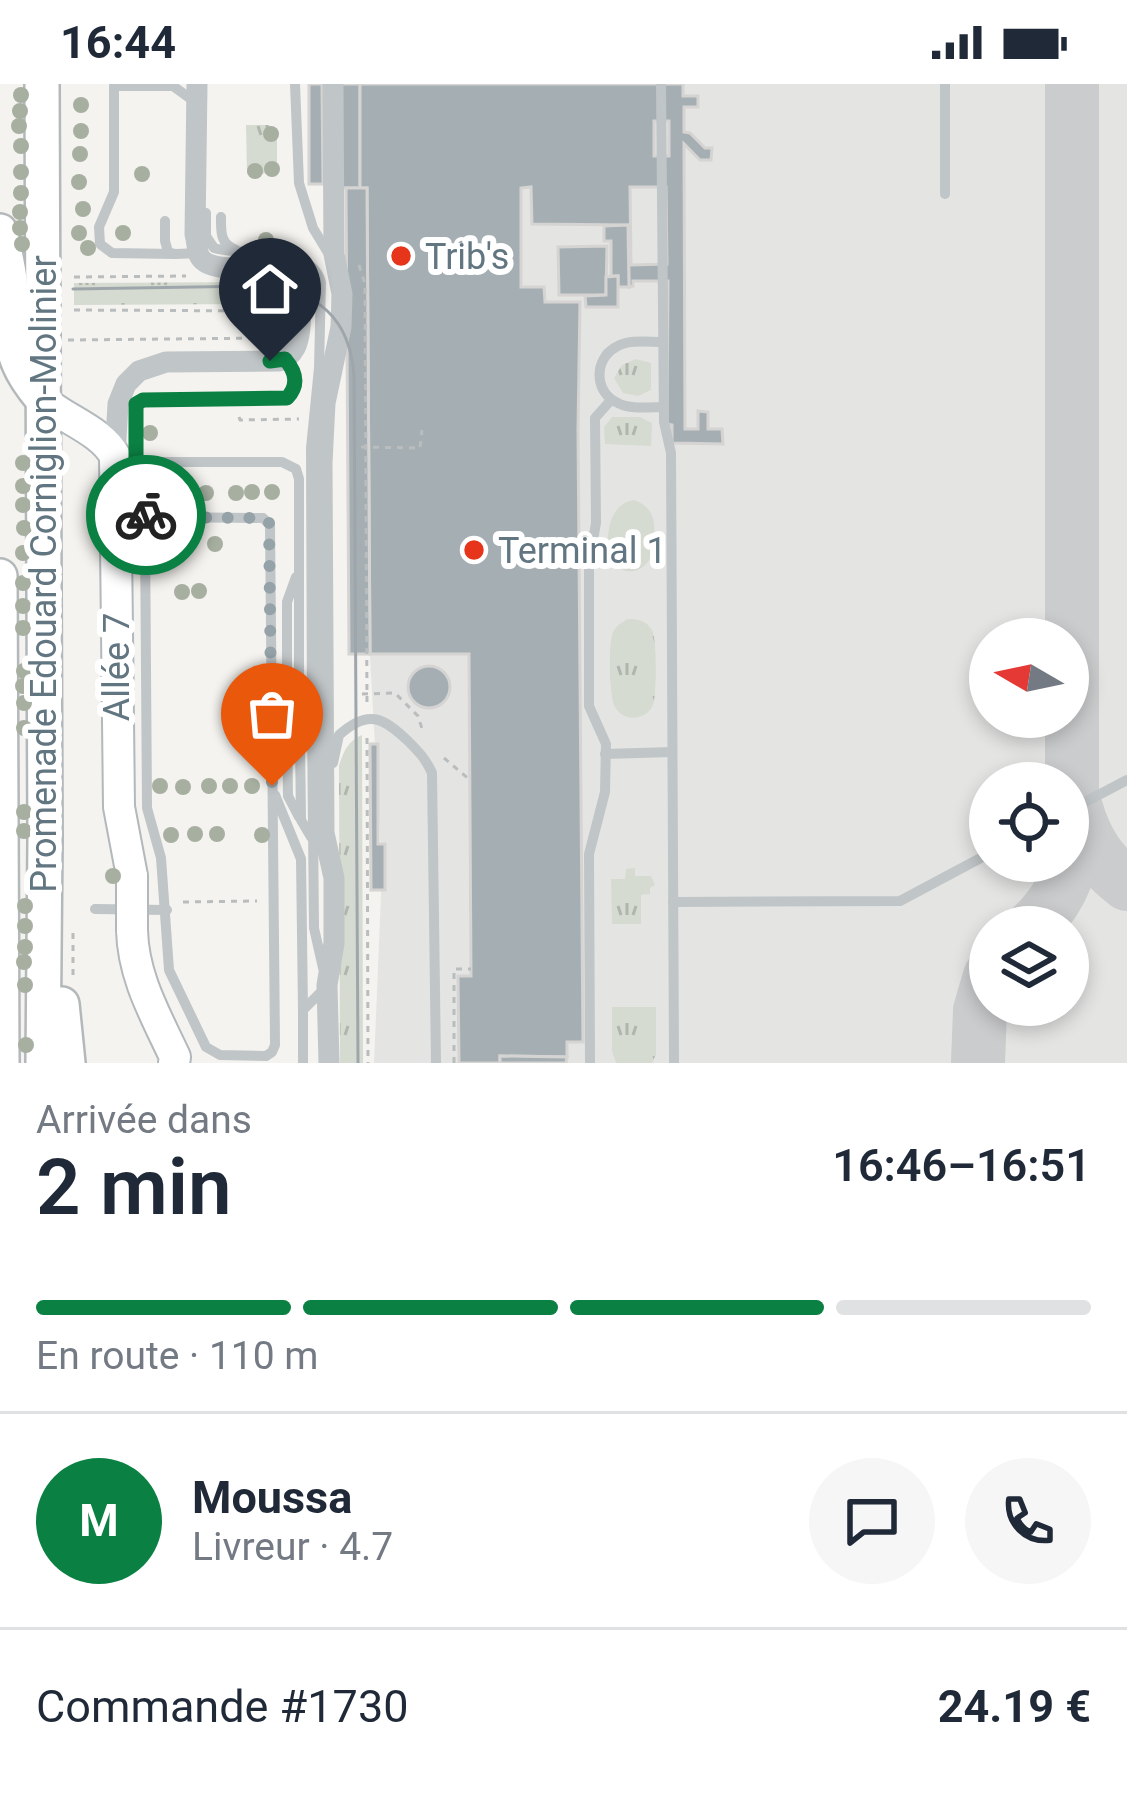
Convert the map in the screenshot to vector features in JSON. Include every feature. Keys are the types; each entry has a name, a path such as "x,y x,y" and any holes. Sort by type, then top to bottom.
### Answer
{"main road":[{"name":"Promenade Edouard Corniglion-Molinier","path":"42,84 43,1063"},
{"path":"0,231 10,274 13,353 43,400"},
{"path":"0,576 2,1063"},
{"path":"45,841 56,899 68,1063"}],"street":[{"path":"329,1063 327,985 334,943 334,878 323,832 322,463 325,403 348,267 334,240 333,84"},
{"path":"176,1061 137,974 132,876 119,807 125,455 118,404 131,376 146,367 166,362 278,362 282,349 298,339 300,283 296,273 281,268 217,268 205,264 197,253 199,90"},
{"path":"43,400 125,455"}],"lane":[{"path":"296,84 298,183 314,228 348,267"},
{"path":"662,84 664,407 671,453 674,1063"},
{"path":"945,84 945,194"},
{"path":"199,90 114,86 114,192 99,227 100,244 112,254 245,253 304,260 317,270 321,282 311,448 312,722 314,928 327,985 303,1010"},
{"path":"221,217 225,243 245,253"},
{"path":"165,221 168,252 197,253"},
{"path":"663,342 630,342 610,350 599,370 611,400 631,407 664,407"},
{"name":"Allée 7","path":"272,786 275,1045 268,1055 215,1054 206,1047 169,970 169,906 147,808 145,530 149,521 136,496 125,455 139,401 287,398 296,382 282,349"},
{"path":"590,1063 589,854 605,792 605,744 589,706 589,562 596,523 595,418 611,400"},
{"path":"125,455 143,462 293,466 299,479 299,706 312,722"},
{"path":"149,521 157,517 262,518 269,522 272,786 301,859 304,1063"},
{"path":"271,710 277,710 301,748 301,820 313,839"},
{"path":"334,878 336,742 347,728 380,719 428,764 434,783 436,1063"},
{"path":"605,754 672,752"},
{"path":"1089,800 1127,780"},
{"path":"673,902 900,901 969,864"},
{"path":"95,910 169,906"}],"path":[{"path":"348,267 365,284 367,341 363,447 368,1063"},
{"path":"74,310 262,310 286,318"},
{"path":"66,340 282,349"},
{"path":"363,447 420,448 422,430"},
{"path":"169,906 265,902"},
{"path":"454,1063 454,969 471,969"}],"shaded area":[{"path":"340,84 1127,84 1127,1063 374,1063 382,871 370,656 368,185"}],"green space":[{"path":"246,125 269,125 277,131 277,173 247,174"},
{"path":"260,282 260,304 74,305 74,283"},
{"path":"636,359 651,363 651,390 638,396 623,393 614,378 622,365"},
{"path":"612,417 640,417 652,423 651,446 605,444 604,427"},
{"path":"634,500 651,513 654,547 644,566 626,571 610,554 608,535 618,508"},
{"path":"627,619 647,624 655,644 653,705 634,718 615,707 610,682 611,638"},
{"path":"362,735 363,1063 340,1063 339,766 347,748"},
{"path":"635,868 635,876 651,876 655,885 650,894 641,895 641,924 612,924 611,879 625,879 626,869"},
{"path":"612,1007 656,1007 652,1063 616,1063"}],"building":[{"path":"309,84 322,84 323,184 309,184"},
{"path":"339,84 360,84 360,188 340,188"},
{"name":"Terminal 1","path":"360,84 683,84 683,96 698,96 698,107 684,107 684,132 712,148 711,160 700,160 684,144 685,429 698,429 698,411 708,412 708,429 722,429 723,444 672,443 672,425 667,424 668,281 633,281 629,287 628,225 532,224 531,187 521,188 521,287 544,287 545,302 580,302 583,1042 567,1042 567,1057 500,1056 500,1063 459,1063 458,976 471,976 469,654 370,654 367,188 360,188","holes":["654,121 669,121 669,156 654,156","630,187 666,187 667,264 631,265"]},
{"path":"346,188 367,188 370,654 349,654"},
{"path":"628,225 629,287 618,287 618,276 611,276 611,241 604,241 604,226"},
{"path":"607,246 606,295 559,295 558,247"},
{"path":"618,276 618,307 586,307 585,296 606,295 606,277"},
{"path":"429,666 444,672 450,687 444,702 429,708 414,702 408,687 414,672"},
{"path":"370,744 378,744 378,844 385,844 385,890 371,890"},
{"path":"500,1056 567,1057 566,1063 500,1063"}],"taxiway":[{"path":"1051,906 1068,872 1072,850 1072,84"},
{"path":"1089,840 1127,884"},
{"path":"978,1063 979,1026"}],"tram line":[{"path":"73,289 282,289 328,312 346,339 354,376 358,1063"}],"way so far":[{"path":"146,515 149,521 157,517 262,518 269,522 272,786"}],"place":[{"name":"Trib's","path":"401,256"},
{"name":"Terminal 1","path":"474,550"}],"route":[{"path":"146,515 136,496 136,404 143,400 287,398 296,382 291,366 285,359 270,361"}]}
